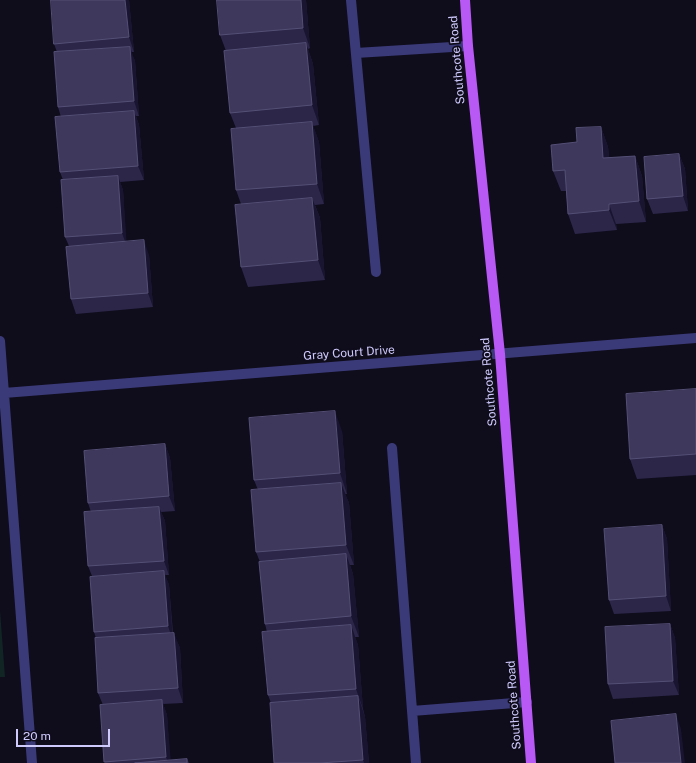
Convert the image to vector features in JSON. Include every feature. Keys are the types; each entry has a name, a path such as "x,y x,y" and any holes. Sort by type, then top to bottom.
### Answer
{"main road":[{"name":"Southcote Road","path":"465,0 468,46 500,354 532,763"}],"street":[{"path":"351,0 376,272"},
{"path":"356,53 468,46"},
{"name":"Gray Court Drive","path":"4,392 696,338"},
{"path":"0,342 32,763"},
{"path":"392,448 416,763"},
{"path":"412,712 527,702"}],"green space":[{"path":"0,610 5,677 0,677"}],"building":[{"path":"51,0 125,0 129,37 54,44"},
{"path":"217,0 301,0 303,28 220,35"},
{"path":"306,43 312,105 230,113 224,51"},
{"path":"130,47 134,101 58,107 54,52"},
{"path":"134,111 138,166 60,172 55,117"},
{"path":"312,122 317,184 236,190 231,129"},
{"path":"601,127 603,158 635,156 639,201 609,204 609,210 568,214 565,170 553,171 551,145 577,142 576,128"},
{"path":"679,154 683,196 647,199 644,157"},
{"path":"118,176 122,233 65,237 61,180"},
{"path":"312,198 318,260 241,267 235,205"},
{"path":"144,240 148,293 71,299 66,247"},
{"path":"696,389 696,454 630,459 626,394"},
{"path":"335,411 340,473 254,480 249,418"},
{"path":"165,444 169,496 88,503 84,451"},
{"path":"341,483 346,545 256,552 251,490"},
{"path":"159,507 164,561 88,566 84,512"},
{"path":"662,525 666,596 609,600 604,529"},
{"path":"346,554 351,616 265,624 259,562"},
{"path":"164,571 168,626 94,632 90,577"},
{"path":"670,624 673,681 608,684 605,627"},
{"path":"351,625 356,689 268,695 262,632"},
{"path":"174,633 178,688 98,693 95,638"},
{"path":"358,696 363,760 320,763 274,763 270,703"},
{"path":"162,700 166,757 104,762 100,705"},
{"path":"676,714 681,763 615,763 611,721"},
{"path":"187,759 187,763 135,763"}]}
